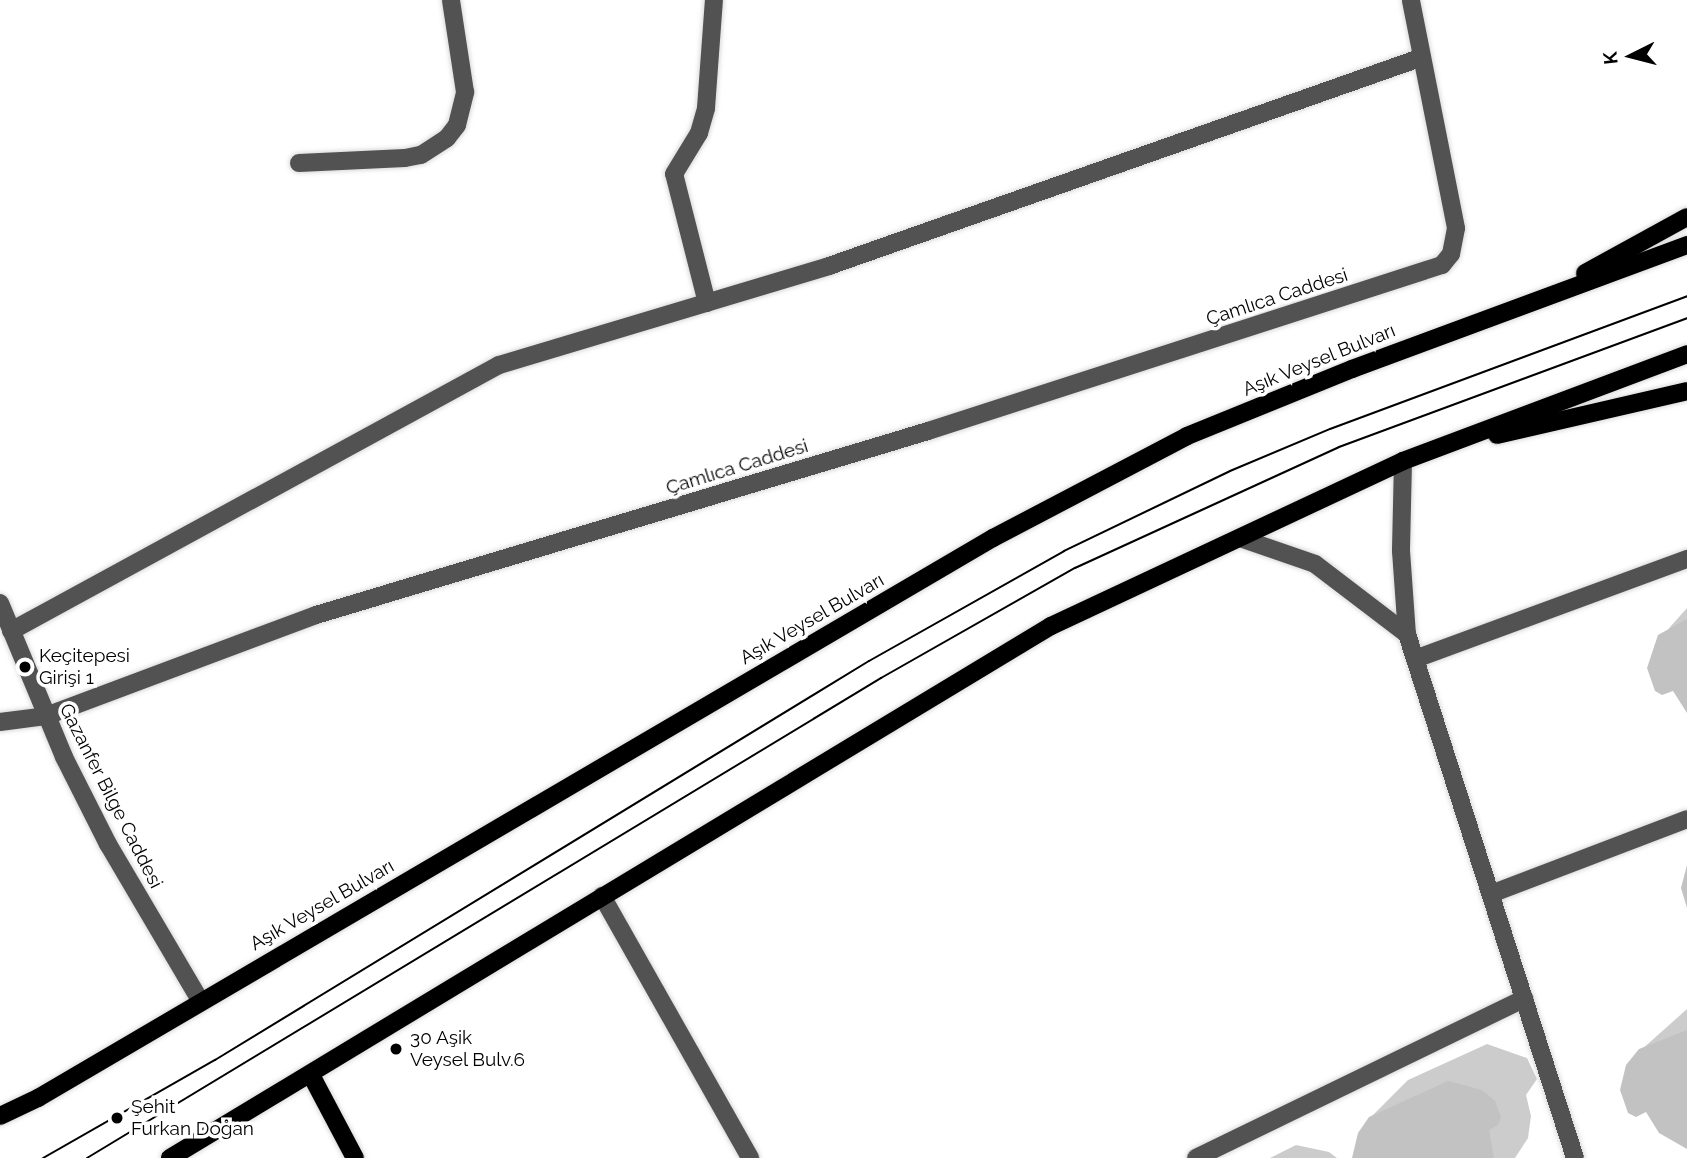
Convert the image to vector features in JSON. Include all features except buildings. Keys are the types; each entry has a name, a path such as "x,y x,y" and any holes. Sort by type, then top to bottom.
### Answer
{"main road":[{"path":"1536,300 1687,217"},
{"name":"Aşık Veysel Bulvarı","path":"0,1116 38,1098 200,1000 993,538 1163,449 1352,369 1687,245"},
{"path":"170,1158 1051,626 1403,461 1687,354"},
{"path":"1426,452 1687,391"},
{"path":"311,1075 355,1158"},
{"path":"0,1105 38,1098"}],"street":[{"path":"299,163 405,158 421,155 447,138 457,125 465,92 451,0"},
{"path":"707,303 674,174 699,133 706,108 714,0"},
{"path":"11,631 499,365 829,266 1420,58 1411,0"},
{"name":"Çamlıca Caddesi","path":"0,722 46,716 316,615 928,431 1442,265 1451,254 1456,229 1420,58"},
{"path":"1403,461 1401,551 1407,634 1575,1158"},
{"path":"1240,538 1315,564 1407,634"},
{"path":"1415,659 1687,559"},
{"name":"Gazanfer Bilge Caddesi","path":"0,603 46,716 108,844 200,1000"},
{"path":"1491,894 1687,819"},
{"path":"602,896 750,1158"},
{"path":"1196,1158 1524,999"}],"tram line":[{"path":"43,1158 215,1060 869,661 1064,551 1230,471 1330,429 1687,296"},
{"path":"87,1158 881,678 1075,568 1339,447 1687,318"}],"place":[{"name":"Keçitepesi Girişi 1","path":"25,667"},
{"name":"30 Aşik Veysel Bulv.6","path":"396,1049"},
{"name":"Şehit Furkan Doğan","path":"117,1118"}]}
